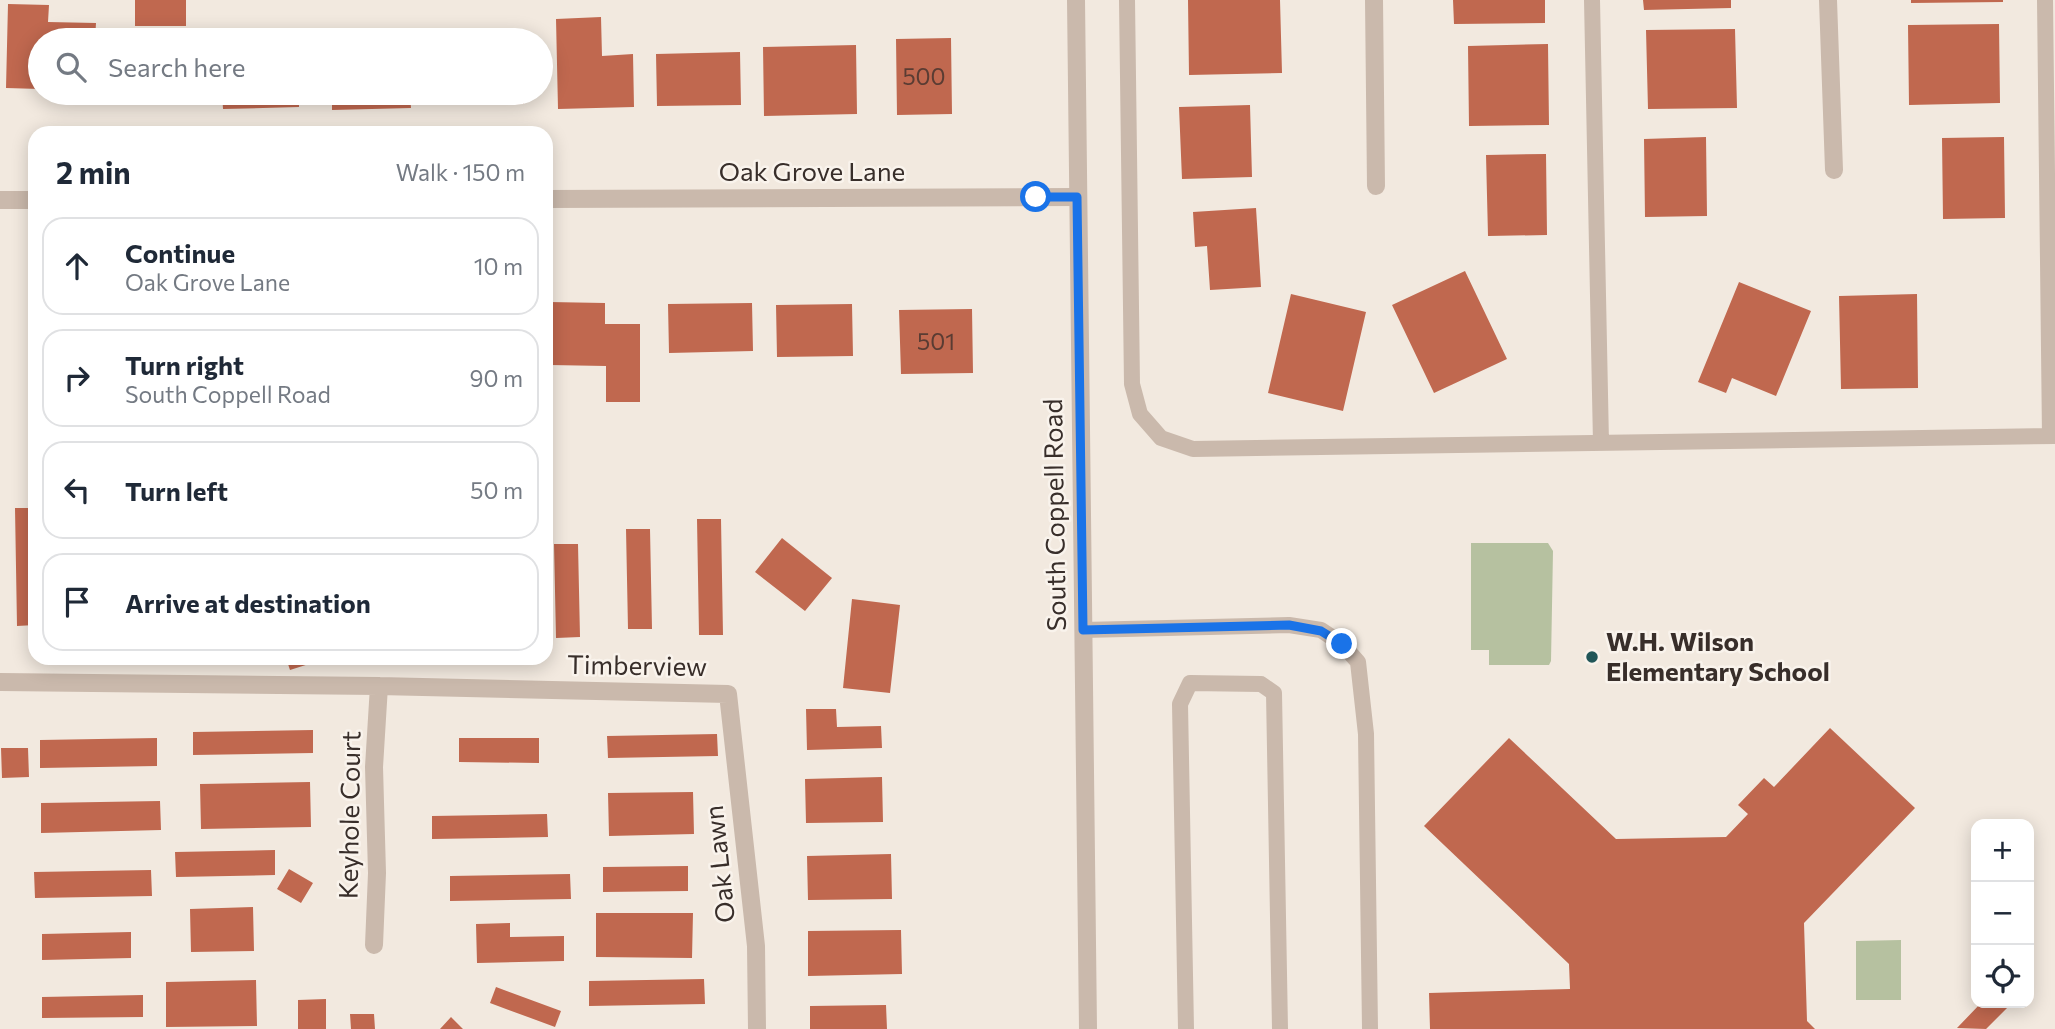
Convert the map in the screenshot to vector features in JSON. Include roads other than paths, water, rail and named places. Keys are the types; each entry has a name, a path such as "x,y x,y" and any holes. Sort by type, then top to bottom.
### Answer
{"street":[{"name":"South Coppell Road","path":"1076,0 1088,1029"},
{"path":"1374,0 1376,186"},
{"path":"1828,0 1834,170"},
{"name":"Oak Grove Lane","path":"553,199 1077,197"},
{"path":"0,200 28,200"},
{"name":"Timberview","path":"0,682 379,686 728,694"},
{"name":"Keyhole Court","path":"374,945 377,873 374,767 379,686"},
{"name":"Oak Lawn","path":"728,694 756,946 757,1029"}],"lane":[{"path":"1127,0 1132,384 1140,414 1161,438 1193,449 2052,436 2045,0"},
{"path":"1592,0 1601,443"},
{"path":"1083,630 1289,625 1321,631 1342,644 1358,662 1366,734 1370,1029"},
{"path":"1186,1029 1180,704 1189,683 1261,684 1274,692 1280,1029"}],"place":[{"name":"W.H. Wilson Elementary School","path":"1592,657"}]}
